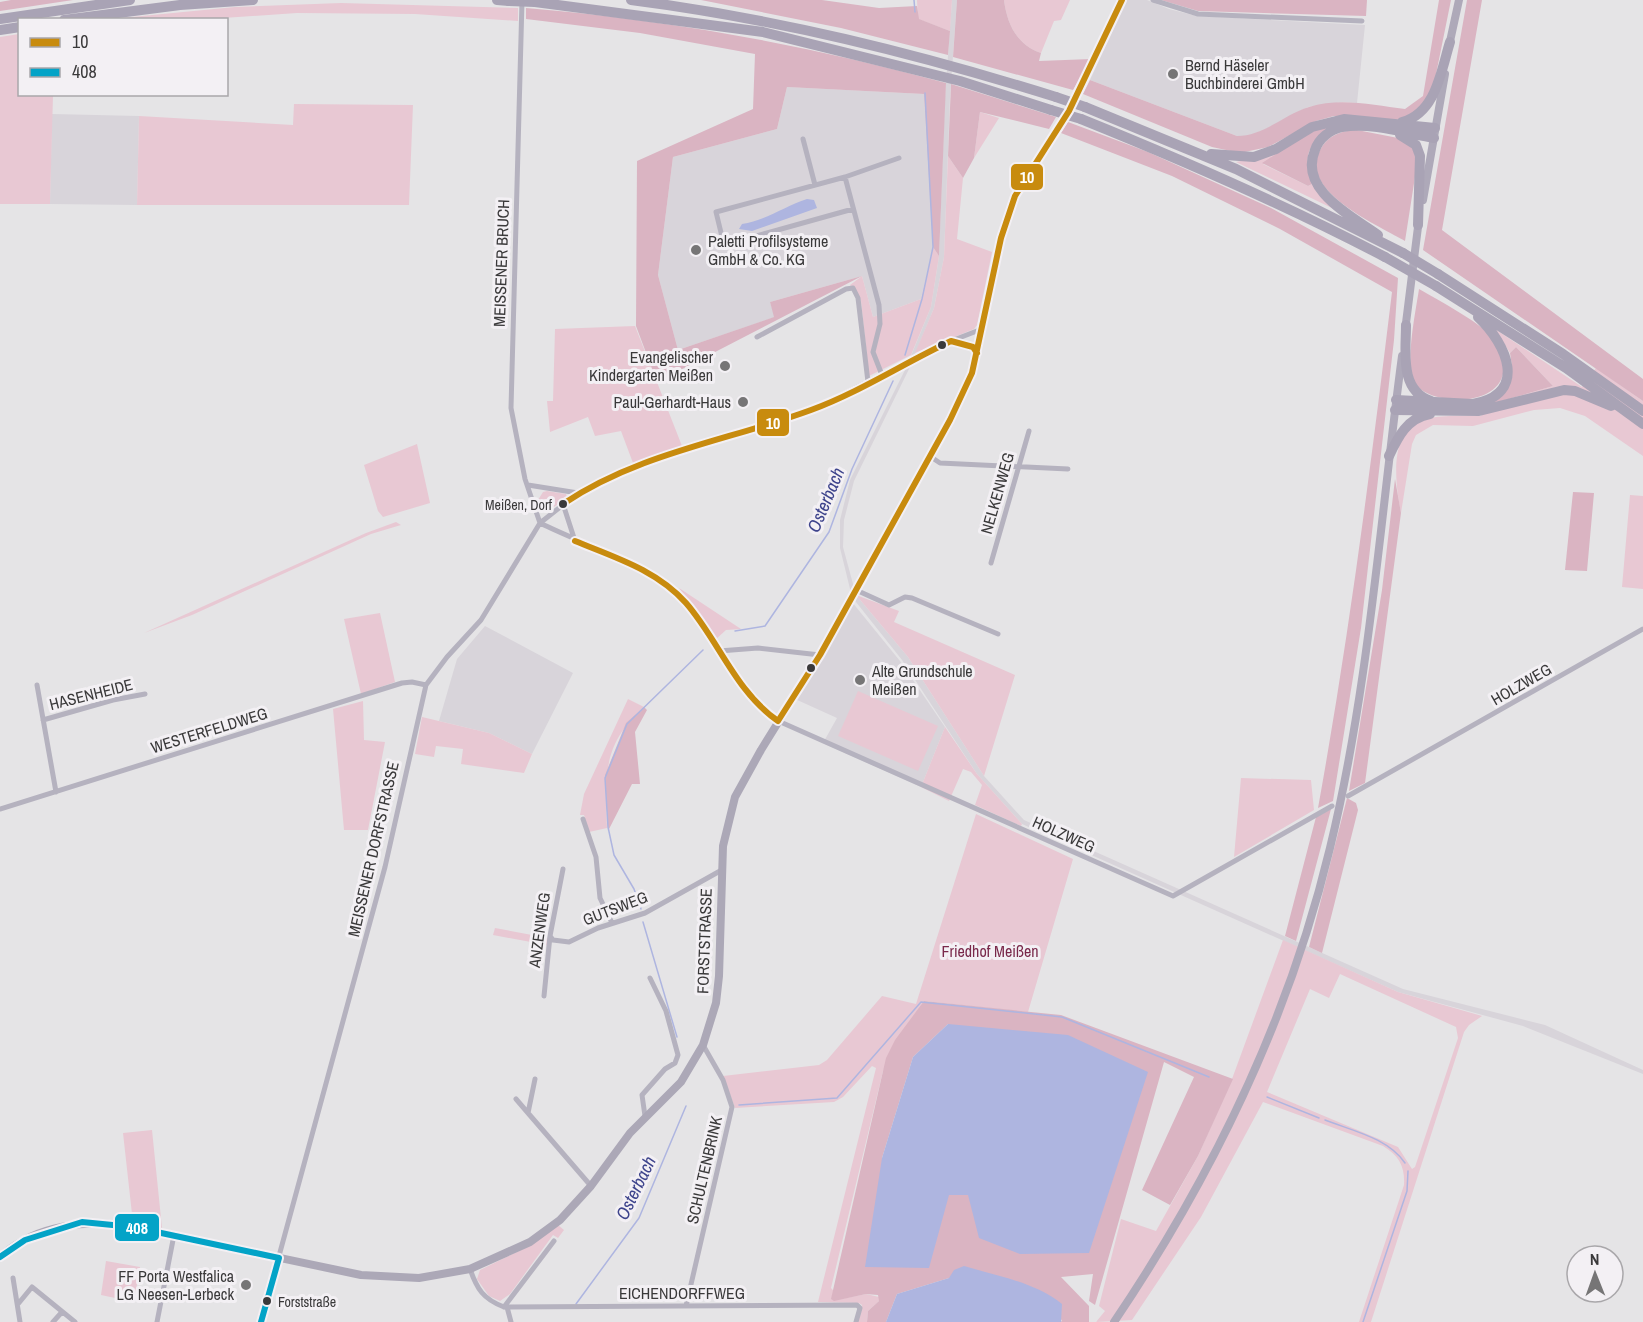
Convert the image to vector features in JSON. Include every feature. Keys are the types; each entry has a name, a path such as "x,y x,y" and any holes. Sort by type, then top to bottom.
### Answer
{"highway":[{"path":"0,19 130,0"},
{"path":"79,18 170,6 253,0"},
{"path":"497,0 535,2 764,32 960,81 1081,120 1207,170 1295,210 1402,253 1563,354 1643,411"},
{"path":"631,0 765,20 941,61 1056,97 1236,169 1386,248"},
{"path":"0,30 18,27"},
{"path":"1450,42 1431,101 1412,119 1395,127 1340,128 1320,140 1311,164 1316,180 1323,193 1386,248 1436,286 1566,368 1643,424"},
{"path":"1191,150 1230,157 1254,157 1328,122 1344,119 1435,133"},
{"path":"1395,127 1416,145 1420,156 1418,225"},
{"path":"1389,456 1409,423 1445,408 1473,405 1492,398 1501,391 1507,379 1509,364 1499,339 1459,301"},
{"path":"1406,325 1408,381 1427,400 1445,408"},
{"path":"1395,405 1487,410 1564,390 1583,394 1630,414"}],"main road":[{"path":"1114,1322 1166,1242 1223,1140 1248,1088 1305,937 1330,849 1356,715 1418,225 1450,42 1460,0"}],"street":[{"name":"MEISSENER BRUCH","path":"522,0 510,388 511,408 528,485 540,523"},
{"path":"982,330 1001,238 1015,196 1069,111 1122,0"},
{"path":"1153,0 1197,14 1362,21"},
{"path":"803,139 815,185"},
{"path":"853,209 724,245 716,212 845,177 899,158"},
{"path":"845,177 879,305 880,324 873,348 882,375"},
{"path":"757,337 846,289 853,288 858,298 868,382"},
{"name":"MEISSENER DORFSTRASSE","path":"261,1322 385,867 426,685 447,657 481,620 540,523 578,493 665,455 813,410 951,341 982,330"},
{"name":"FORSTSTRASSE","path":"0,1257 4,1250 47,1231 82,1222 124,1225 351,1273 394,1279 429,1278 470,1269 530,1242 560,1220 591,1186 630,1133 681,1082 703,1045 716,1003 719,976 720,872 725,831 735,797 778,721 820,655 931,457 972,373 982,330"},
{"path":"951,341 973,347 977,353"},
{"name":"NELKENWEG","path":"991,563 1029,431"},
{"path":"931,457 940,463 1068,469"},
{"path":"528,485 578,493"},
{"path":"563,504 575,541"},
{"path":"540,523 643,571 674,590 695,614 756,703 778,721"},
{"path":"856,590 889,605 905,597 912,598 998,634"},
{"name":"HOLZWEG","path":"1348,796 1643,629"},
{"path":"719,651 758,648 820,655"},
{"name":"WESTERFELDWEG","path":"0,810 402,684 412,682 426,685"},
{"name":"HASENHEIDE","path":"37,685 56,792"},
{"name":"HASENHEIDE","path":"43,720 113,700 145,694"},
{"name":"HOLZWEG","path":"778,721 1173,896 1332,806"},
{"path":"583,819 596,857 600,898 612,923"},
{"name":"ANZENWEG","path":"544,996 550,936 563,869"},
{"name":"GUTSWEG","path":"550,936 553,940 569,942 612,923 645,914 720,872"},
{"path":"645,1116 642,1095 664,1069 675,1063 678,1055 666,1011 650,978"},
{"name":"SCHULTENBRINK","path":"686,1306 732,1107 723,1080 703,1045"},
{"path":"528,1113 535,1079"},
{"path":"516,1099 591,1186"},
{"path":"156,1322 174,1235"},
{"path":"505,1307 554,1241"},
{"path":"470,1269 480,1293 492,1302 505,1307 511,1322"},
{"path":"14,1278 20,1322"},
{"path":"18,1304 32,1287 75,1322"},
{"name":"EICHENDORFFWEG","path":"505,1307 857,1305 860,1308 856,1322"},
{"path":"53,1322 62,1312"}],"shaded area":[{"path":"73,0 0,11 0,2"},
{"path":"701,0 822,0 879,8 917,6 919,19 950,31 948,55 841,28"},
{"path":"952,0 957,0 950,97 944,257 934,308 909,369 854,481 844,520 843,547 856,595 908,657 984,776 1024,820 1403,989 1545,1025 1643,1070 1643,1074 1523,1026 1398,992 1022,824 977,774 902,660 852,597 840,548 840,520 850,480 906,368 931,307 939,256 945,97"},
{"path":"957,0 1004,0 1015,32 1026,45 1041,53 1039,61 1091,59 1073,90 953,57"},
{"path":"1127,0 1147,0 1169,9 1197,16 1365,25 1357,103 1344,102 1308,107 1264,130 1249,136 1237,136 1090,80"},
{"path":"1161,0 1367,0 1366,16 1198,11"},
{"path":"1439,0 1451,0 1433,89 1415,114 1396,120 1334,116 1316,121 1268,147 1240,153 1212,147 1083,94 1090,80 1237,136 1256,133 1300,111 1321,104 1345,102 1405,109 1423,96"},
{"path":"1467,0 1482,0 1442,230 1643,379 1643,401 1423,250"},
{"path":"526,8 633,19 738,36 842,57 946,83 939,256 933,247 924,94 787,87 777,129 673,157 658,275 678,350 774,317 770,302 862,276 657,382 636,326 637,161 753,109 755,54 640,33 526,19"},
{"path":"951,84 1056,117 1049,129 980,112 974,158 963,178 948,156"},
{"path":"787,87 924,94 933,247 921,299 873,317 862,276 770,302 775,317 678,350 658,275 673,157 777,129"},
{"path":"52,114 139,116 137,205 50,204"},
{"path":"1068,122 1148,152 1271,208 1398,278 1394,340 1361,628 1333,801 1318,808 1359,551 1392,292 1280,229 1172,176 1061,133"},
{"path":"1335,125 1319,137 1310,150 1308,164 1312,184 1308,186 1262,163 1312,131"},
{"path":"1357,130 1398,138 1413,148 1417,164 1405,241 1345,206 1320,180 1316,166 1322,147 1334,135"},
{"path":"1419,289 1473,321 1497,343 1504,365 1500,381 1490,392 1474,398 1457,400 1424,392 1415,383 1412,375 1411,351"},
{"path":"1516,347 1553,386 1488,405 1512,366 1510,353"},
{"path":"1395,479 1401,513 1365,783 1349,791 1382,590"},
{"path":"1573,492 1594,493 1587,571 1565,570"},
{"name":"Alte Grundschule Meißen","path":"852,602 900,661 945,727 921,787 823,743 837,718 795,699"},
{"path":"485,626 573,673 532,754 489,733 439,721 457,659"},
{"path":"644,707 647,710 635,732 640,784 632,784 608,831 605,775 626,723"},
{"path":"1347,798 1356,803 1358,810 1322,953 1309,947"},
{"path":"1331,809 1296,941 1285,936 1316,817"},
{"path":"924,1001 1061,1015 1233,1079 1198,1156 1170,1205 1142,1190 1194,1077 1164,1062 1095,1305 1089,1301 1093,1274 1061,1277 1089,1306 1089,1322 1061,1322 1062,1320 949,1278 897,1294 886,1322 867,1322 868,1311 879,1301 878,1295 866,1294 834,1301 831,1299 886,1058 895,1040","holes":["948,1024 968,1195 948,1195 882,1158 913,1057"]}],"green space":[{"path":"917,0 952,0 950,31 918,19"},
{"path":"1004,0 1070,0 1061,20 1054,21 1041,53 1026,45 1015,32"},
{"path":"341,3 518,8 518,21 415,14 297,13 223,18 121,18 235,7"},
{"path":"18,34 18,96 53,96 50,204 0,204 0,37"},
{"path":"294,104 413,105 409,205 137,205 139,116 293,125"},
{"path":"980,112 999,118 974,158"},
{"path":"1281,152 1263,164 1308,186 1312,184 1336,210 1236,162"},
{"path":"948,156 963,178 957,239 992,252 977,325 974,329 915,353 934,308 944,257"},
{"path":"933,247 939,256 931,307 911,355 869,376 861,301 850,285 862,276 873,317 921,299"},
{"path":"635,326 682,446 633,463 621,431 595,436 588,417 550,432 547,401 553,401 555,329"},
{"path":"1495,329 1582,387 1596,368 1643,401 1643,456 1585,416 1560,408 1534,410 1473,426 1433,425 1416,435 1412,444 1401,513 1396,471 1400,443 1406,431 1416,423 1430,418 1481,416 1488,405 1553,386 1516,347 1510,353"},
{"path":"417,444 430,503 383,517 378,511 364,465"},
{"path":"543,492 566,494 567,498 548,511 544,510 538,500"},
{"path":"1630,495 1643,496 1643,589 1622,587"},
{"path":"396,522 401,525 371,534 192,615 144,633 366,533"},
{"path":"679,588 741,629 726,630 715,640"},
{"path":"856,595 899,611 894,622 1015,675 984,776 908,657"},
{"path":"380,613 395,682 361,694 344,619"},
{"path":"858,691 938,726 918,771 838,736"},
{"path":"628,699 644,707 620,734 613,748 607,777 607,828 589,832 584,815 580,815 584,794"},
{"path":"363,701 364,740 385,742 368,830 344,830 333,709"},
{"path":"422,717 489,733 532,754 524,773 461,764 463,749 436,746 434,757 415,754"},
{"path":"945,727 977,774 1022,824 1021,826 975,805 982,785 971,772 963,769 949,801 921,787"},
{"path":"1241,778 1311,780 1314,810 1234,857"},
{"name":"Friedhof Meißen","path":"976,814 1073,859 1028,1012 924,1001 883,1071 831,1288 841,1299 866,1294 879,1297 879,1301 868,1311 867,1322 858,1322 862,1305 859,1303 818,1302 876,1068 872,1066 843,1097 834,1102 735,1108 723,1076 819,1065 827,1060 882,996 916,1004"},
{"path":"495,928 548,938 547,945 493,935"},
{"path":"1283,940 1398,992 1482,1016 1469,1025 1464,1032 1371,1322 1359,1322 1404,1185 1400,1162 1383,1146 1263,1102 1201,1217 1132,1320 1096,1322 1105,1311 1099,1306 1121,1219 1156,1231 1198,1156 1232,1079","holes":["1340,974 1456,1027 1458,1038 1415,1167 1412,1169 1398,1147 1267,1092 1310,989 1329,998"]},
{"path":"152,1130 162,1228 133,1223 123,1133"},
{"path":"558,1225 564,1230 558,1238 553,1235 510,1294 500,1301 489,1296 477,1279 480,1270 529,1246"},
{"path":"106,1261 140,1267 134,1302 101,1295"}],"water":[{"path":"807,199 814,200 817,208 752,231 739,229 742,224 759,220"},
{"path":"948,1024 1068,1035 1148,1072 1089,1253 1020,1254 979,1238 968,1195 949,1195 929,1268 865,1267 882,1158 913,1057"},
{"path":"964,1266 1015,1280 1051,1296 1062,1304 1061,1322 886,1322 897,1294 949,1278 954,1270"}],"waterway":[{"name":"Osterbach","path":"914,0 915,12"},
{"name":"Osterbach","path":"905,355 922,299 933,247 925,93"},
{"name":"Osterbach","path":"735,631 765,626 829,532 852,469 893,381"},
{"name":"Osterbach","path":"641,909 634,889 614,855 608,827 605,778 627,724 703,650"},
{"name":"Osterbach","path":"643,922 677,1037"},
{"path":"739,1105 837,1098 921,1002 1062,1017 1209,1077"},
{"path":"1267,1097 1319,1118"},
{"name":"Osterbach","path":"576,1304 639,1218 686,1106"},
{"path":"1325,1120 1380,1141 1398,1154 1405,1163"},
{"path":"1363,1322 1407,1191 1408,1171"}],"transit line":[{"name":"10","path":"778,721 820,655 950,420 972,373 1001,238 1015,196 1069,111 1122,0"},
{"name":"10","path":"563,504 622,472 653,460 829,403 951,341 973,347 977,353"},
{"name":"10","path":"575,541 648,573 675,592 698,618 750,695 778,721"},
{"name":"408","path":"0,1257 25,1240 82,1222 133,1227 279,1258"},
{"name":"408","path":"261,1322 279,1258"}],"place":[{"name":"Bernd Häseler Buchbinderei GmbH","path":"1173,74"},
{"name":"Paletti Profilsysteme GmbH & Co. KG","path":"696,250"},
{"name":"Evangelischer Kindergarten Meißen","path":"725,366"},
{"name":"Paul-Gerhardt-Haus","path":"743,402"},
{"name":"Meißen, Dorf","path":"563,504"},
{"name":"Alte Grundschule Meißen","path":"860,680"},
{"name":"FF Porta Westfalica LG Neesen-Lerbeck","path":"246,1285"},
{"name":"Forststraße","path":"267,1301"}]}
